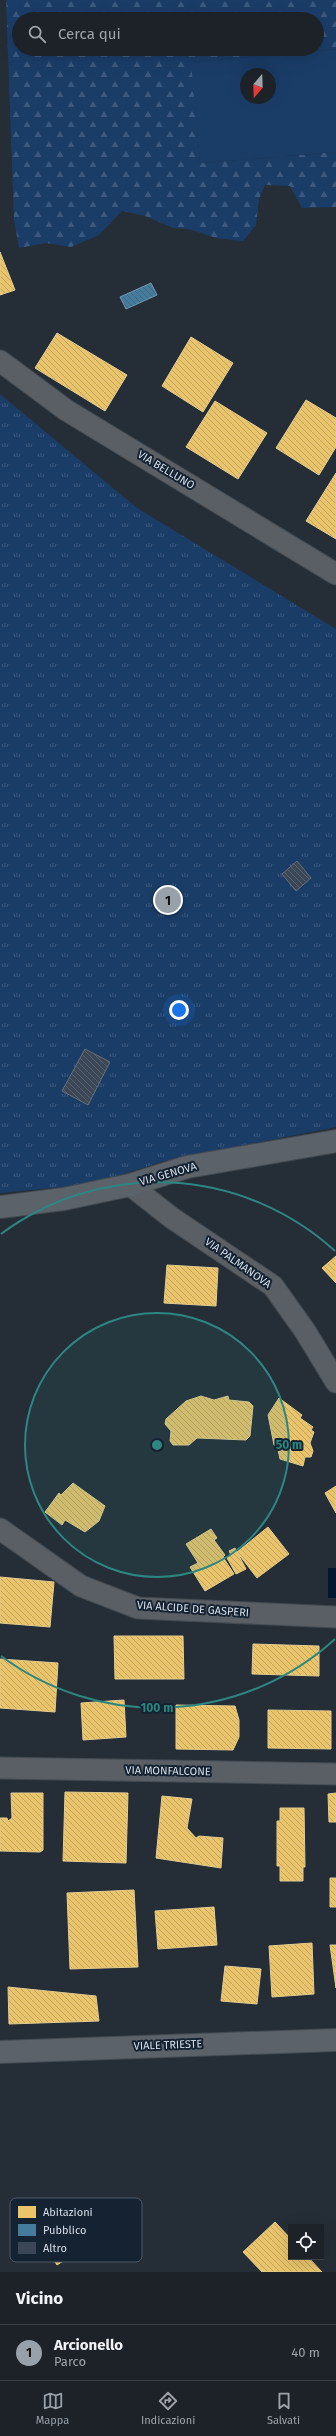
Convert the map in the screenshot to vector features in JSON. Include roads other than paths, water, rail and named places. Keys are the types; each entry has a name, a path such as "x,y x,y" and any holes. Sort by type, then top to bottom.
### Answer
{"main road":[{"name":"VIA GENOVA","path":"0,1207 64,1199 130,1185 187,1167 336,1141"},
{"name":"VIALE TRIESTE","path":"0,2052 336,2040"}],"street":[{"name":"VIA BELLUNO","path":"0,361 66,410 336,574"},
{"name":"VIA PALMANOVA","path":"130,1185 172,1218 273,1286 336,1382"},
{"name":"VIA ALCIDE DE GASPERI","path":"0,1529 81,1586 138,1608 336,1617"},
{"name":"VIA MONFALCONE","path":"0,1768 336,1774"}],"place":[{"name":"Arcionello","path":"168,900"}]}
